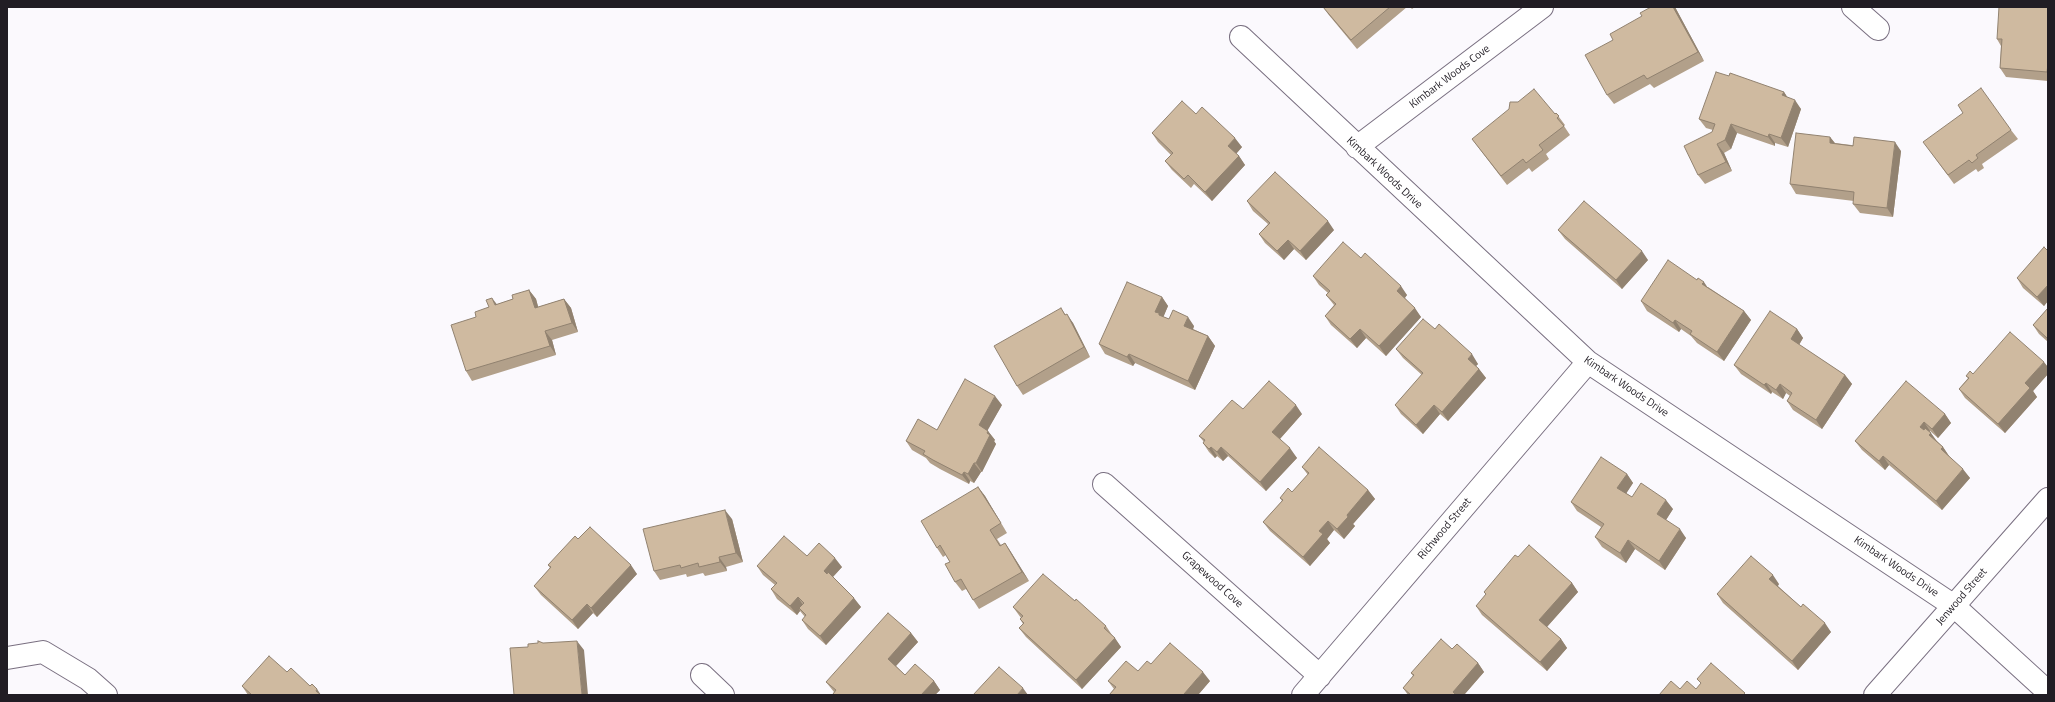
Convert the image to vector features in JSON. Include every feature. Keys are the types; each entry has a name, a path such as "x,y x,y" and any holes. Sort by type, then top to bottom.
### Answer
{"street":[{"name":"Kimbark Woods Cove","path":"1357,147 1542,7"},
{"path":"1853,7 1878,29"},
{"name":"Kimbark Woods Drive","path":"1241,37 1588,362 1954,606 2048,692"},
{"name":"Richwood Street","path":"1303,695 1588,362"},
{"name":"Grapewood Cove","path":"1104,484 1320,676"},
{"name":"Jenwood Street","path":"1875,695 2048,499"},
{"path":"7,658 43,652 88,679 106,695"},
{"path":"702,675 723,695"}],"building":[{"path":"1323,7 1390,7 1351,40"},
{"path":"1651,7 1673,7 1698,52 1647,79 1644,75 1607,95 1585,55 1613,40 1610,34 1642,16 1640,13"},
{"path":"1999,7 2048,7 2047,72 2000,68 2002,39 1997,39"},
{"path":"1716,72 1729,76 1730,73 1784,92 1782,95 1795,100 1781,138 1769,134 1768,137 1731,124 1725,140 1717,144 1726,162 1698,175 1684,146 1712,132 1715,124 1699,119"},
{"path":"1981,88 2011,130 1976,155 1978,158 1972,163 1969,160 1948,175 1923,142 1963,113 1958,105"},
{"path":"1534,89 1555,114 1556,113 1559,116 1557,118 1564,126 1539,145 1543,150 1526,163 1523,159 1501,176 1472,139 1509,109 1510,102 1518,102"},
{"path":"1182,101 1196,114 1202,107 1235,138 1228,146 1239,156 1205,192 1188,175 1184,179 1165,161 1173,153 1152,133"},
{"path":"1796,133 1830,137 1830,143 1853,146 1854,137 1895,142 1887,208 1853,204 1854,192 1790,184"},
{"path":"1275,172 1328,221 1300,251 1288,240 1277,251 1259,234 1270,223 1247,201"},
{"path":"1584,201 1642,251 1616,280 1558,230"},
{"path":"1343,242 1361,258 1365,253 1401,286 1397,291 1415,308 1379,346 1360,329 1350,339 1325,316 1336,304 1326,295 1330,291 1313,276"},
{"path":"2044,247 2048,251 2048,285 2037,297 2017,278"},
{"path":"1668,260 1697,280 1698,278 1704,282 1702,284 1744,311 1717,352 1690,334 1692,331 1675,320 1673,323 1641,301"},
{"path":"1127,282 1162,297 1155,312 1159,313 1159,315 1169,319 1173,310 1188,317 1184,326 1208,336 1188,381 1129,354 1127,357 1099,344"},
{"path":"529,290 535,308 564,299 572,323 545,331 550,346 466,371 451,325 476,317 475,312 489,307 486,300 492,298 495,305 513,299 512,295"},
{"path":"1061,308 1065,315 1067,314 1084,347 1017,386 994,346"},
{"path":"2048,308 2048,339 2033,325"},
{"path":"1770,311 1797,329 1791,339 1845,375 1816,420 1787,401 1792,393 1780,384 1776,390 1766,383 1764,385 1734,365"},
{"path":"1423,319 1435,329 1439,324 1472,354 1468,359 1479,369 1442,412 1434,405 1416,425 1395,405 1423,373 1396,349"},
{"path":"2010,332 2044,362 2025,383 2030,388 1998,424 1959,389 1969,378 1966,376 1970,371 1973,374"},
{"path":"965,379 995,396 979,425 988,431 987,433 990,435 976,463 974,463 968,474 964,472 962,475 923,454 925,451 906,441 918,419 937,430"},
{"path":"1269,381 1296,405 1272,432 1290,448 1260,482 1221,447 1217,452 1211,447 1209,449 1203,443 1205,440 1199,436 1232,400 1243,409"},
{"path":"1906,381 1945,414 1932,429 1924,422 1920,427 1924,430 1925,428 1931,433 1929,435 1943,447 1941,449 1963,469 1936,501 1883,456 1879,461 1855,441"},
{"path":"1319,447 1368,490 1337,529 1328,521 1319,531 1323,534 1303,557 1263,522 1283,500 1280,498 1288,488 1292,492 1309,473 1302,467"},
{"path":"1601,457 1627,474 1617,488 1632,497 1641,483 1666,500 1657,514 1680,529 1659,561 1628,540 1620,553 1595,537 1604,524 1571,502"},
{"path":"978,487 1001,523 990,530 1000,546 1005,543 1022,572 973,600 961,579 955,582 945,564 950,562 940,545 937,548 921,521"},
{"path":"725,510 736,553 719,557 720,562 699,567 698,563 681,568 680,565 654,571 643,529"},
{"path":"590,527 631,565 591,608 587,604 572,620 534,586 551,567 548,565 575,536 578,539"},
{"path":"784,536 807,556 819,543 835,558 824,571 827,574 828,572 854,598 820,636 802,620 806,615 799,608 804,603 798,597 790,606 771,589 777,583 757,566"},
{"path":"1529,545 1572,583 1539,620 1561,639 1540,662 1476,606 1486,594 1484,592 1515,555 1518,557"},
{"path":"1751,556 1773,575 1769,579 1801,607 1803,604 1825,623 1792,661 1717,594"},
{"path":"1043,574 1075,601 1076,599 1106,626 1104,628 1115,638 1076,680 1019,628 1024,623 1020,619 1023,616 1013,607"},
{"path":"888,613 911,633 888,659 905,675 915,664 934,681 921,695 834,695 833,694 836,690 826,682"},
{"path":"1441,639 1452,649 1457,644 1478,663 1453,692 1456,695 1411,695 1403,688 1414,675 1411,673"},
{"path":"538,641 543,643 577,641 582,695 514,695 510,648 528,647 528,644 538,643"},
{"path":"1170,643 1203,672 1184,694 1185,695 1109,695 1116,687 1108,681 1126,661 1138,671 1147,661 1151,664"},
{"path":"269,656 287,672 291,668 310,686 312,684 317,689 316,691 321,695 252,695 242,686"},
{"path":"1711,663 1745,693 1743,695 1659,695 1671,681 1680,689 1687,681 1696,689 1701,683 1697,679"},
{"path":"999,667 1023,688 1017,695 973,695"}]}
